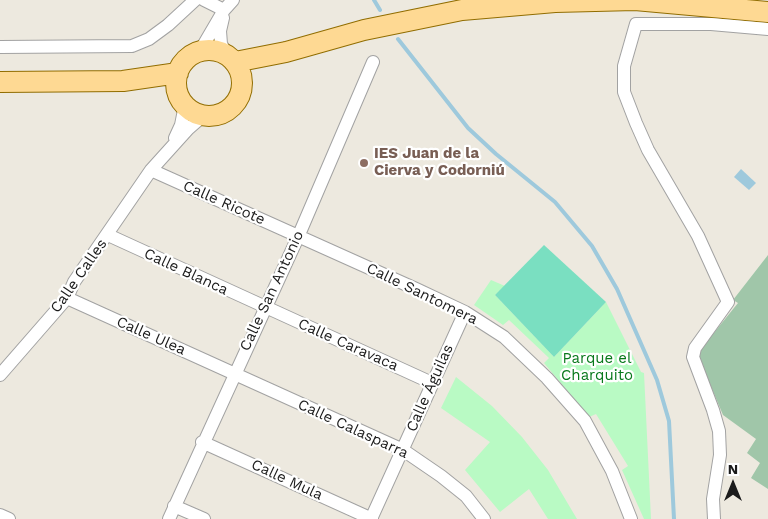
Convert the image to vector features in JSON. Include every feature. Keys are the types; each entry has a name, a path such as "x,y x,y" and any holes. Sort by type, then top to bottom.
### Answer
{"main road":[{"path":"235,66 364,30 462,10 555,2 635,0 768,12"},
{"path":"0,82 123,81 180,90 204,116 217,115 234,106 242,89 235,66 219,52 200,51 190,56 180,90"}],"street":[{"path":"0,48 132,46 156,34 195,0"},
{"path":"204,0 224,10"},
{"path":"200,51 224,10 233,0"},
{"path":"224,10 220,31 222,44 235,66"},
{"path":"714,519 713,499 720,455 719,432 714,410 693,357 695,348 728,302 698,236 648,150 636,123 624,92 624,66 636,24 711,24 768,29"},
{"name":"Calle San Antonio","path":"169,519 202,442 298,237 372,62"},
{"path":"170,150 181,125 180,90"},
{"name":"Calle Calles","path":"0,375 66,298 74,282 108,236 151,170 188,129 204,116"},
{"name":"Calle Ricote","path":"151,170 298,237"},
{"name":"Calle Blanca","path":"108,236 265,308"},
{"name":"Calle Santomera","path":"298,237 464,312 504,337 547,378 585,422 612,472 631,519"},
{"name":"Calle Ulea","path":"66,298 234,374"},
{"name":"Calle Caravaca","path":"265,308 432,383"},
{"name":"Calle Águilas","path":"372,519 464,312"},
{"name":"Calle Calasparra","path":"234,374 403,450 442,476 466,496 484,519"},
{"name":"Calle Mula","path":"202,442 372,519"},
{"path":"174,506 204,519"},
{"path":"0,515 9,519"}],"green space":[{"path":"544,245 606,302 554,357 495,295"},
{"path":"768,255 768,489 751,478 760,463 747,453 756,439 723,415 699,358 700,350 738,303 733,300"},
{"name":"Parque el Charquito","path":"491,280 505,286 495,295 554,357 606,302 641,372 644,373 651,519 644,519 622,470 628,466 596,414 589,417 544,363 549,358 509,320 503,325 474,305"},
{"path":"456,377 492,406 522,437 548,470 577,519 548,519 529,489 500,512 465,470 490,442 441,408"}],"water":[{"path":"741,169 756,183 749,190 734,177"}],"waterway":[{"path":"374,0 380,10"},
{"path":"398,39 468,128 496,154 555,202 592,246 617,289 657,380 669,421 674,519"}],"place":[{"name":"IES Juan de la Cierva y Codorniú","path":"364,163"}]}
